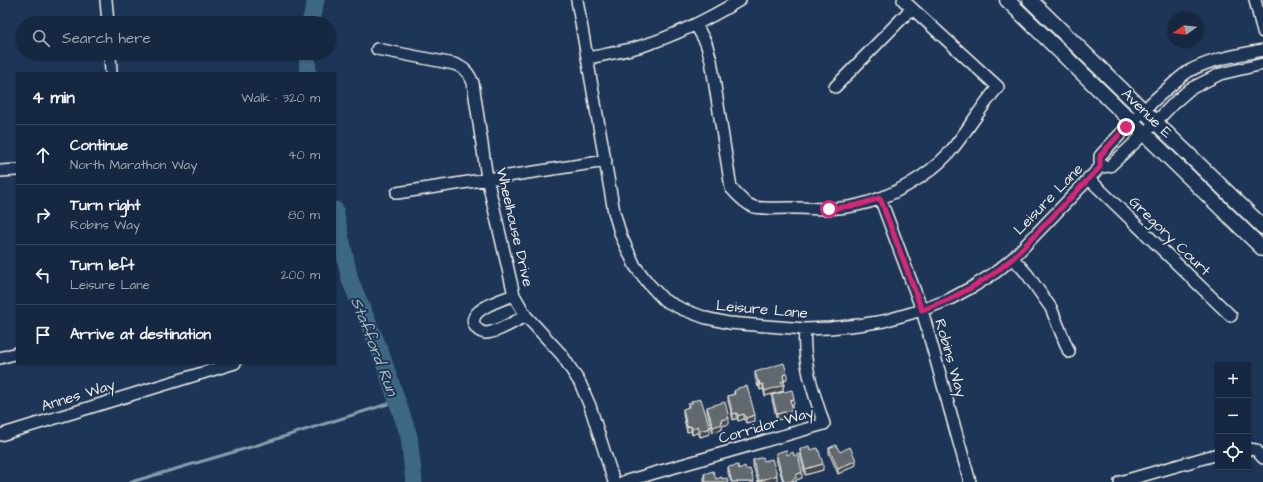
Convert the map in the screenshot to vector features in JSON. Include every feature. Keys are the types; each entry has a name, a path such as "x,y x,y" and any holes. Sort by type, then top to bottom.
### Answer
{"street":[{"path":"106,0 107,16"},
{"name":"Leisure Lane","path":"577,0 614,212 621,236 635,266 664,300 682,309 714,320 729,323 805,329 858,325 922,310 948,300 996,272 1013,258 1088,178 1100,167 1110,166 1190,89 1220,74 1263,64"},
{"path":"588,58 644,46 696,25 740,0"},
{"path":"696,25 706,43 710,60 731,188 741,199 754,207 829,209 858,205 880,198 906,186 928,172 948,154 968,130 985,102 998,87 903,0"},
{"name":"Avenue E","path":"1007,0 1263,249"},
{"name":"Avenue E","path":"1030,0 1263,227"},
{"path":"1255,0 1263,32"},
{"path":"835,87 912,8"},
{"name":"Wheelhouse Drive","path":"377,49 454,64 463,67 469,74 473,83 487,178 514,295 526,316 562,355 580,383 590,406 614,482"},
{"name":"Leisure Lane","path":"1100,167 1100,156 1131,122 1143,110 1189,72 1210,63 1263,50"},
{"path":"110,60 111,72"},
{"path":"397,193 487,178 606,161"},
{"path":"0,171 16,170"},
{"name":"Gregory Court","path":"1088,178 1231,316"},
{"name":"Robins Way","path":"880,198 922,310 970,482"},
{"path":"1013,258 1031,279 1051,308 1069,352"},
{"path":"514,295 478,311 474,317 473,324 477,330 485,333 494,331 526,316"},
{"name":"Corridor Way","path":"623,482 824,424 806,358 804,342 805,329"},
{"path":"0,358 16,353"},
{"name":"Annes Way","path":"0,435 231,364"},
{"path":"1120,482 1215,455"}],"building":[{"path":"784,363 787,373 783,375 784,381 781,382 783,385 765,391 763,384 760,385 755,372"},
{"path":"747,386 755,415 746,418 744,414 738,416 737,413 733,414 728,396 735,394 734,391 738,388"},
{"path":"792,390 794,399 790,400 793,410 777,414 772,395"},
{"path":"701,399 710,428 700,431 698,426 692,429 691,426 687,427 683,409 689,407 688,404 692,403 692,401"},
{"path":"725,402 729,418 721,420 722,424 713,427 707,407"},
{"path":"836,445 840,452 850,447 856,460 838,469 829,448"},
{"path":"809,446 810,450 818,448 823,464 805,469 800,449"},
{"path":"786,450 787,455 793,452 794,456 798,454 802,472 796,475 796,478 793,479 794,480 784,482 776,453"},
{"path":"763,457 764,461 772,459 777,475 759,481 753,460"},
{"path":"738,465 739,469 745,466 746,470 750,469 754,482 732,482 728,467"},
{"path":"713,471 716,479 722,477 722,479 727,478 728,482 706,482 704,474"}],"waterway":[{"name":"Stafford Run","path":"312,16 316,0"},
{"name":"Stafford Run","path":"307,60 308,72"},
{"name":"Stafford Run","path":"336,215 350,280 380,351 409,436 414,482"},
{"path":"131,482 251,447 397,401"}],"route":[{"path":"829,209 858,205 880,198 922,310 948,300 974,286 996,272 1013,258 1100,167 1100,156 1126,127"}]}
